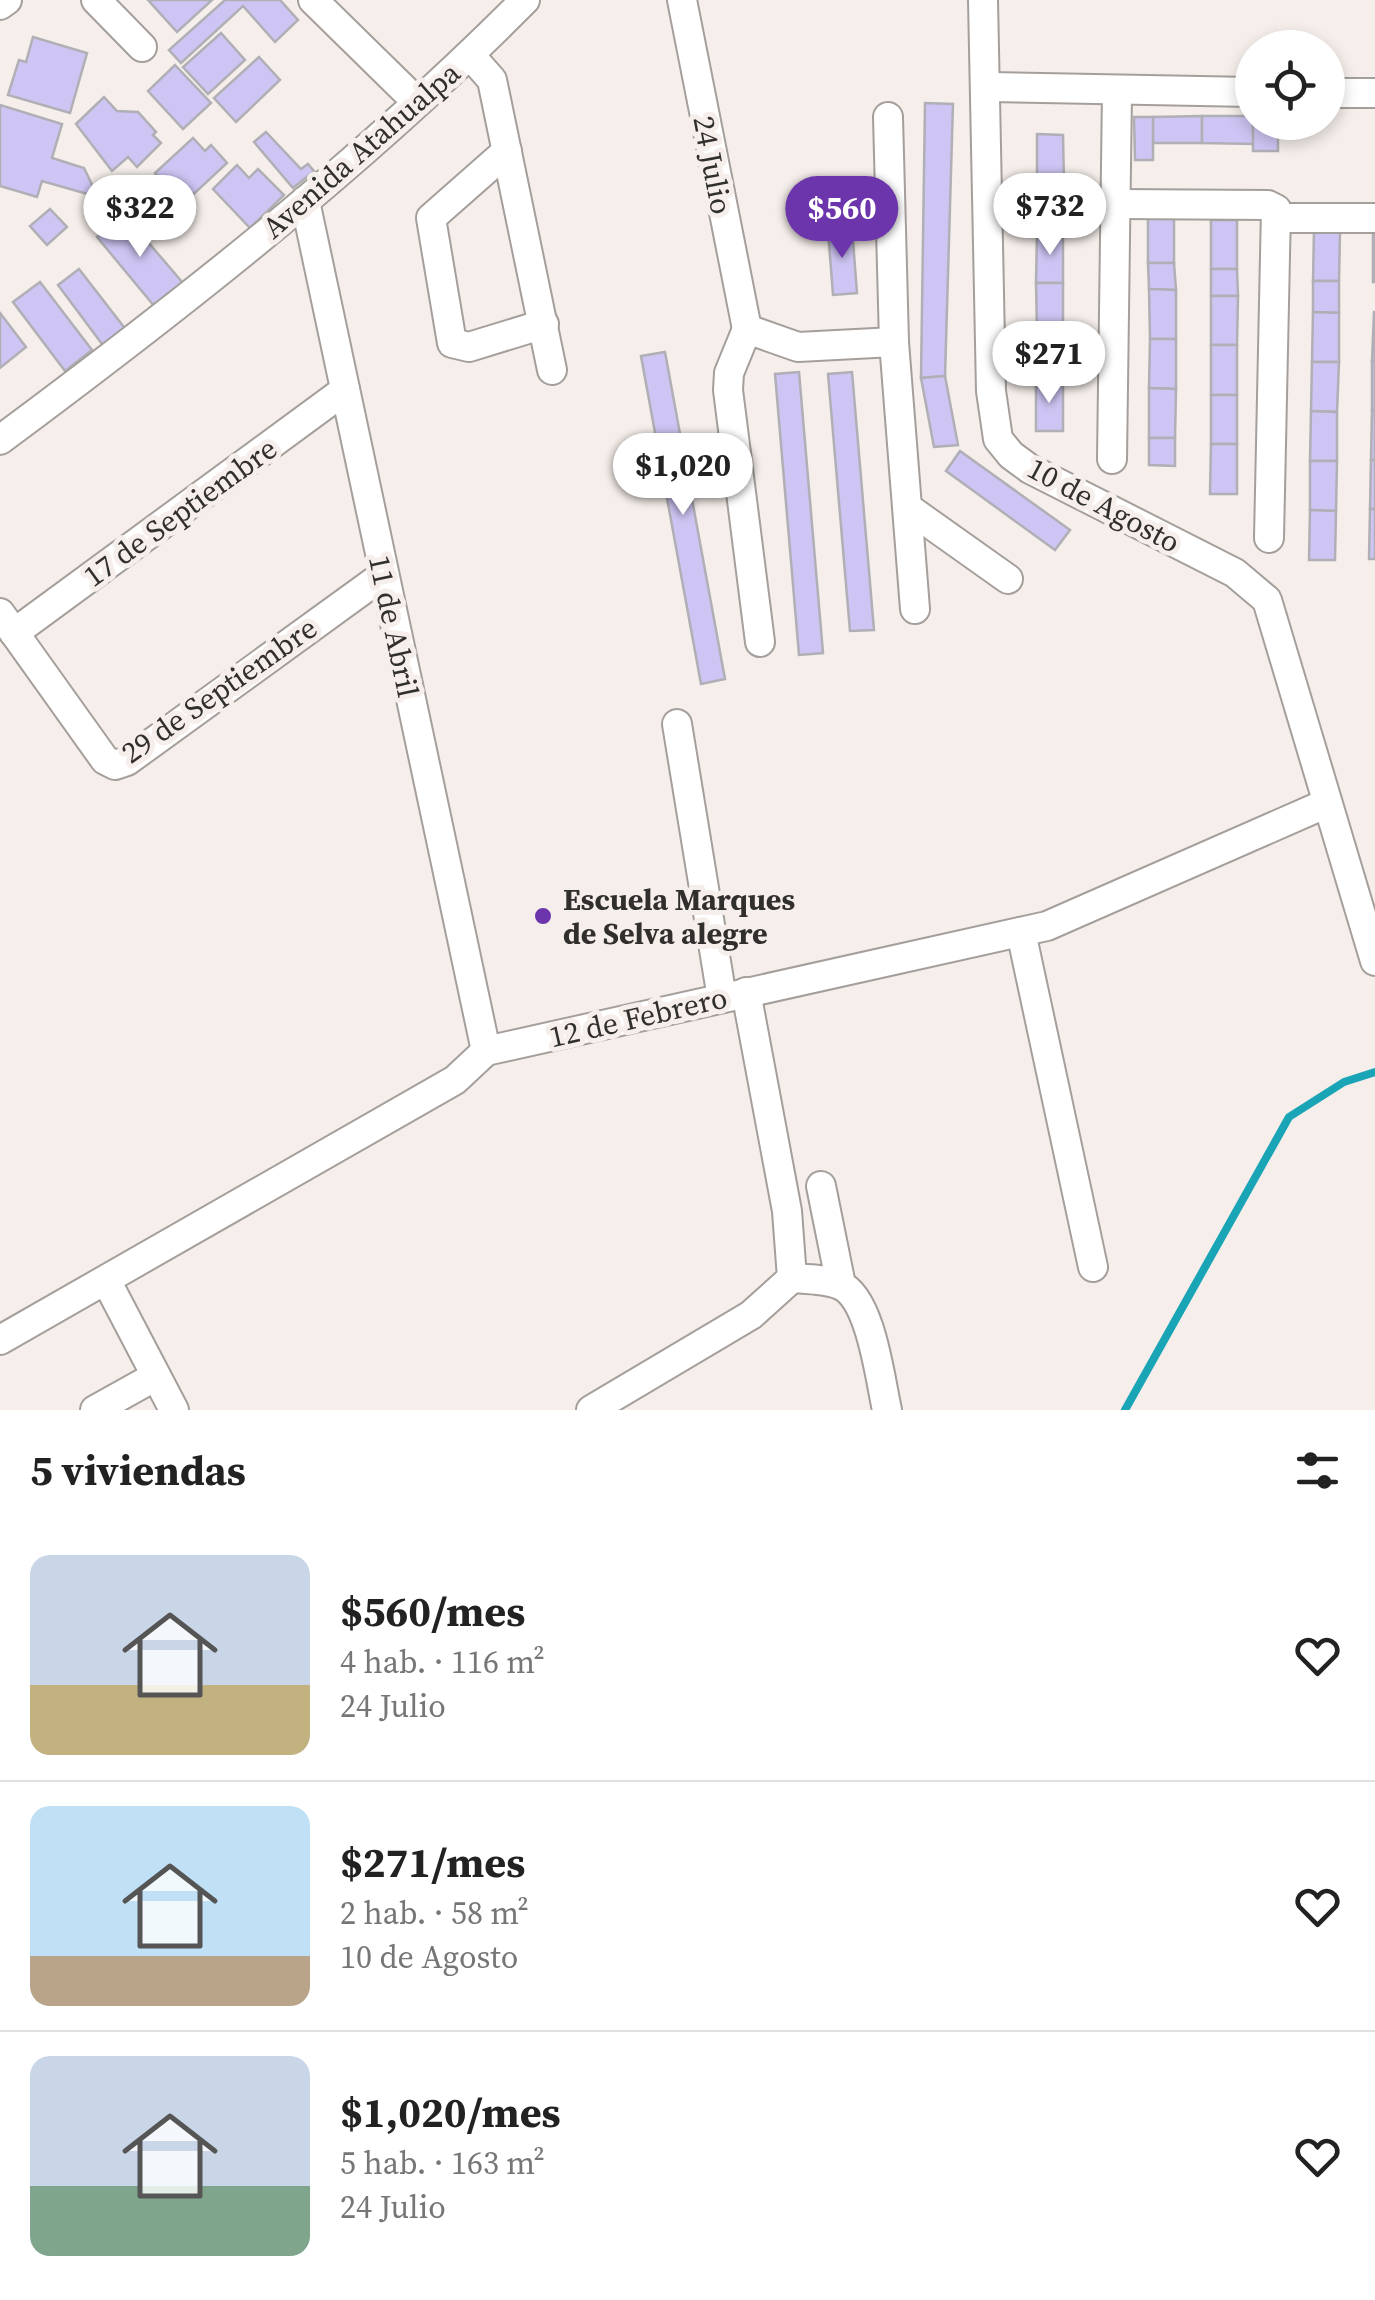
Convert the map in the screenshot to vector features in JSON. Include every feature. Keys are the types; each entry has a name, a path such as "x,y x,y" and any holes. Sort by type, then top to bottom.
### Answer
{"street":[{"path":"0,4 6,0"},
{"path":"96,0 142,47"},
{"path":"313,0 416,101"},
{"name":"Avenida Atahualpa","path":"0,440 170,314 470,55 525,0"},
{"name":"24 Julio","path":"682,0 746,329"},
{"name":"10 de Agosto","path":"983,0 992,390 998,440 1030,469 1256,586 1276,623 1325,804 1375,961"},
{"path":"470,55 492,80 552,370"},
{"path":"988,87 1235,92"},
{"path":"1112,460 1117,92"},
{"path":"1345,93 1375,93"},
{"path":"888,117 894,342 915,609"},
{"path":"507,151 431,218 452,344 469,346 544,324"},
{"name":"11 de Abril","path":"305,200 486,1051"},
{"path":"1118,204 1268,205 1276,209 1279,218 1269,538"},
{"path":"1279,218 1375,218"},
{"path":"760,642 728,390 729,373 746,329 798,347 894,342"},
{"name":"17 de Septiembre","path":"7,623 345,390"},
{"path":"908,508 1008,579"},
{"name":"29 de Septiembre","path":"7,623 104,760 115,764 127,761 382,576"},
{"path":"677,724 734,995 787,1211 792,1278"},
{"name":"12 de Febrero","path":"0,1340 455,1080 486,1051 1048,926 1325,804"},
{"path":"1021,932 1092,1267"},
{"path":"821,1186 841,1285 864,1312 887,1410"},
{"path":"792,1278 841,1285"},
{"path":"591,1410 628,1401 751,1315 792,1278"},
{"path":"107,1282 174,1410"},
{"path":"94,1410 156,1376"}],"building":[{"path":"148,0 212,0 177,32"},
{"path":"225,0 280,0 298,20 275,42 243,6 181,63 169,50"},
{"path":"221,33 245,60 208,94 183,67"},
{"path":"33,37 87,53 70,113 8,95 19,60 26,62"},
{"path":"259,57 280,80 236,122 214,98"},
{"path":"175,65 211,103 183,129 148,91"},
{"path":"104,97 117,111 138,112 156,132 153,135 161,143 137,167 128,157 112,171 76,124"},
{"path":"925,103 953,104 945,376 921,378"},
{"path":"0,105 62,124 52,158 84,168 98,197 42,181 37,197 0,186"},
{"path":"1202,116 1202,143 1153,143 1153,117"},
{"path":"1202,116 1235,116 1235,140 1254,140 1254,144 1202,143"},
{"path":"1134,117 1153,117 1153,160 1135,160"},
{"path":"266,132 301,169 308,164 314,171 293,188 254,142"},
{"path":"1037,134 1063,135 1064,184 1037,184"},
{"path":"193,138 205,151 211,145 227,163 183,204 155,173"},
{"path":"1253,140 1278,140 1278,151 1253,151"},
{"path":"237,165 249,178 258,169 284,195 250,228 213,189"},
{"path":"1037,184 1064,184 1063,233 1037,233"},
{"path":"50,209 67,227 47,245 30,226"},
{"path":"124,214 183,283 155,307 97,237"},
{"path":"1148,214 1174,214 1174,263 1148,263"},
{"path":"1211,220 1237,220 1237,269 1211,269"},
{"path":"852,228 857,293 833,295 828,230"},
{"path":"1314,231 1340,232 1339,281 1313,281"},
{"path":"1375,232 1375,282 1373,282"},
{"path":"1037,233 1063,233 1063,283 1036,283"},
{"path":"1148,263 1174,263 1176,290 1149,289"},
{"path":"79,269 127,331 105,348 58,285"},
{"path":"1211,269 1237,269 1238,296 1211,296"},
{"path":"1313,281 1339,281 1339,313 1313,312"},
{"path":"40,282 92,350 65,371 13,302"},
{"path":"1036,283 1063,283 1063,332 1037,332"},
{"path":"1149,289 1176,290 1176,339 1150,339"},
{"path":"1211,296 1238,296 1237,345 1211,345"},
{"path":"1313,312 1339,313 1339,362 1312,362"},
{"path":"1374,312 1375,361 1372,361"},
{"path":"0,313 26,347 0,368"},
{"path":"1037,332 1063,332 1063,382 1036,381"},
{"path":"1150,339 1176,339 1176,389 1149,388"},
{"path":"1211,345 1237,345 1237,395 1211,395"},
{"path":"665,352 725,679 701,684 641,356"},
{"path":"1375,361 1375,411 1372,410"},
{"path":"1312,362 1339,362 1337,412 1311,411"},
{"path":"799,372 823,653 799,655 775,374"},
{"path":"852,372 874,630 850,631 828,374"},
{"path":"945,376 958,445 934,447 921,378"},
{"path":"1036,381 1063,382 1063,431 1036,431"},
{"path":"1149,388 1176,389 1175,438 1149,438"},
{"path":"1211,395 1237,395 1237,444 1211,444"},
{"path":"1372,410 1375,411 1375,460 1371,460"},
{"path":"1311,411 1337,412 1337,461 1310,461"},
{"path":"1149,438 1175,438 1175,466 1149,465"},
{"path":"1211,444 1237,444 1237,494 1210,494"},
{"path":"960,451 1070,530 1055,550 946,471"},
{"path":"1371,460 1375,460 1375,509 1370,509"},
{"path":"1310,461 1337,461 1336,511 1310,510"},
{"path":"1370,509 1375,509 1375,559 1369,559"},
{"path":"1310,510 1336,511 1335,560 1309,560"}],"waterway":[{"path":"1125,1410 1289,1117 1344,1082 1375,1072"}],"place":[{"name":"Escuela Marques de Selva alegre","path":"543,916"}]}
